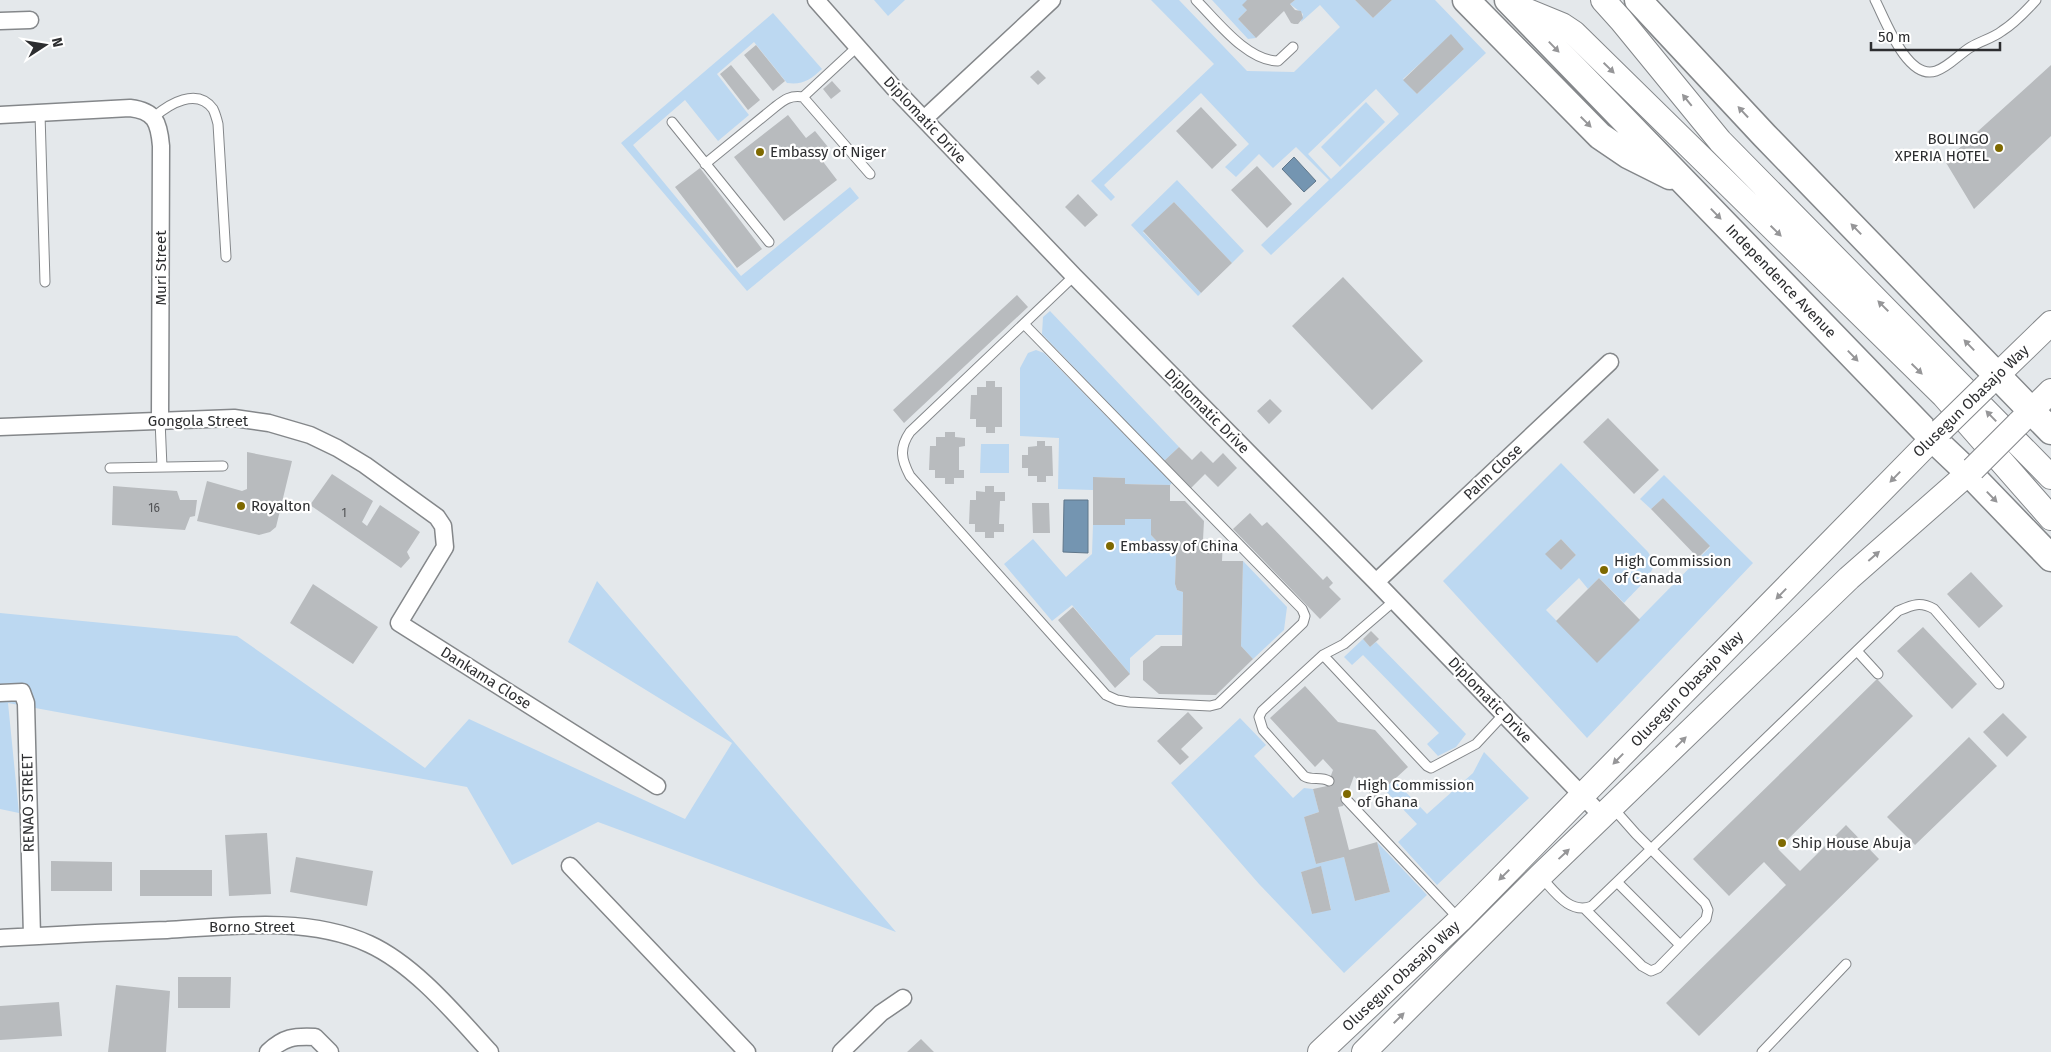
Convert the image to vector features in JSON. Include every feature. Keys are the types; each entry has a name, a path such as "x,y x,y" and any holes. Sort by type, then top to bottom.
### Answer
{"main road":[{"path":"1466,0 1600,136 1628,155 1690,186"},
{"path":"1603,0 1622,20 1720,141 2051,477"},
{"path":"1638,0 2025,417 2051,431"},
{"name":"Independence Avenue","path":"1510,2 1937,434 2051,558"},
{"name":"Independence Avenue","path":"1510,2 1574,33 1944,396 2051,518"},
{"name":"Olusegun Obasajo Way","path":"1320,1052 1460,920 1937,434 2051,323"},
{"name":"Olusegun Obasajo Way","path":"1364,1052 1540,876 1849,578 1971,471 2051,391"},
{"path":"1823,551 1849,578"},
{"path":"1410,967 1428,989"}],"street":[{"name":"Diplomatic Drive","path":"816,0 924,119 1074,276 1376,582 1583,796 1608,812"},
{"path":"924,119 1052,0"},
{"path":"0,20 30,20"},
{"path":"0,115 130,108 144,110 154,117"},
{"name":"Muri Street","path":"154,117 160,130 161,146 160,420"},
{"name":"Palm Close","path":"1376,582 1610,362"},
{"name":"Gongola Street","path":"0,427 234,418 269,423 310,435 337,448 365,465 430,511 443,526 446,536"},
{"name":"Dankama Close","path":"446,536 445,547 399,623 657,786"},
{"name":"RENAO STREET","path":"0,693 22,692 26,703 32,936"},
{"path":"570,866 747,1052"},
{"name":"Borno Street","path":"0,938 242,926 296,926 332,933 369,944 400,964 435,992 490,1052"},
{"path":"841,1052 881,1013 902,998"},
{"path":"268,1052 278,1042 296,1036 315,1037 330,1052"}],"lane":[{"path":"1196,0 1242,46 1263,59 1278,61 1293,47"},
{"path":"1875,0 1897,46 1907,58 1921,69 1934,72 1946,67 1970,47 2002,32 2036,0"},
{"path":"802,97 857,47"},
{"path":"706,164 786,98 794,96 802,97 870,174"},
{"path":"154,117 165,108 186,98 202,101 213,109 218,124 226,257"},
{"path":"40,114 45,282"},
{"path":"672,122 768,242"},
{"path":"1024,324 1302,609 1305,616 1303,623 1218,704 1210,706 1129,702 1117,700 1106,695 910,476 905,465 902,454 903,442 910,432 1074,276"},
{"path":"160,420 162,467"},
{"path":"110,468 223,466"},
{"path":"1329,781 1322,778 1307,778 1304,776 1263,730 1259,717 1262,711 1323,654 1344,644 1394,601"},
{"path":"1540,876 1565,902 1575,909 1585,909 1592,906 1898,611 1912,604 1924,603 1934,609 1999,684"},
{"path":"1856,651 1878,674"},
{"path":"1323,654 1427,766 1431,768 1476,744 1503,715"},
{"path":"1346,799 1460,920"},
{"path":"1585,909 1642,966 1651,970 1658,968 1706,919 1708,910 1705,903 1651,848 1608,812"},
{"path":"1617,882 1680,944"},
{"path":"1762,1052 1846,964"}],"shaded area":[{"path":"874,0 905,0 888,16"},
{"path":"1151,0 1179,0 1247,71 1294,72 1340,27 1320,5 1301,22 1303,14 1290,4 1295,0 1355,0 1373,18 1392,0 1435,0 1486,53 1271,255 1261,245 1329,180 1296,147 1273,168 1259,154 1236,177 1225,167 1249,144 1201,93 1104,185 1115,197 1111,201 1091,181 1214,64","holes":["1451,35 1464,49 1417,94 1403,79","1376,89 1399,114 1331,179 1308,154"]},
{"path":"1212,0 1247,0 1247,10 1238,19 1256,38 1248,39"},
{"path":"773,13 822,69 806,81 787,83 754,42 717,74 749,115 718,141 685,100 633,145 741,276 850,187 859,198 747,291 621,143"},
{"path":"1366,102 1385,122 1340,167 1321,147"},
{"path":"1294,157 1316,181 1304,192 1282,169"},
{"path":"1177,180 1244,251 1232,263 1174,202 1143,232 1201,293 1198,296 1131,225"},
{"path":"1050,311 1179,447 1164,461 1042,334 1043,317"},
{"path":"1036,350 1044,353 1172,483 1170,485 1125,484 1125,478 1094,477 1093,490 1058,489 1059,438 1020,436 1020,368 1028,353"},
{"path":"981,444 1009,444 1009,473 980,473"},
{"path":"1561,463 1648,552 1653,563 1649,576 1624,603 1599,578 1588,589 1579,578 1546,610 1597,662 1710,547 1663,498 1651,509 1640,499 1664,475 1753,563 1587,738 1443,581","holes":["1561,539 1576,555 1561,570 1546,554"]},
{"path":"1064,500 1088,500 1088,553 1063,552"},
{"path":"1125,519 1151,519 1151,535 1168,553 1176,553 1175,584 1177,590 1183,592 1182,635 1156,635 1130,658 1130,674 1072,605 1052,621 1004,564 1033,539 1066,577 1092,554 1093,525 1125,525"},
{"path":"1243,561 1287,607 1284,630 1253,659 1241,646"},
{"path":"597,581 896,932 598,822 512,865 467,787 8,703 19,813 0,809 0,613 237,636 425,768 469,719 685,819 732,743 568,642"},
{"path":"1363,639 1370,647 1376,642 1466,734 1456,747 1438,756 1427,744 1439,733 1363,655 1352,665 1344,657"},
{"path":"1240,718 1266,745 1254,756 1293,798 1304,788 1313,789 1319,812 1304,817 1316,864 1344,857 1355,901 1390,892 1377,842 1427,895 1344,973 1259,884 1171,783","holes":["1321,867 1331,909 1312,914 1301,872"]},
{"path":"1484,752 1529,798 1437,885 1398,842 1417,824 1384,789 1394,780 1427,814 1473,773"}],"building":[{"path":"1247,0 1295,0 1290,4 1295,10 1301,11 1303,18 1298,24 1291,23 1284,11 1256,38 1238,19 1247,10 1242,5"},
{"path":"1355,0 1392,0 1373,18"},
{"path":"1451,34 1464,49 1417,94 1403,80"},
{"path":"756,45 785,81 773,91 744,55"},
{"path":"731,65 760,100 748,110 720,74"},
{"name":"BOLINGO XPERIA HOTEL","path":"2051,65 2051,136 1974,209 1945,161"},
{"path":"1038,70 1046,78 1038,85 1030,77"},
{"path":"832,81 841,91 831,99 823,89"},
{"path":"1201,107 1237,145 1212,169 1176,131"},
{"path":"788,115 806,138 815,131 828,147 818,155 837,180 784,221 734,157"},
{"path":"1257,166 1292,204 1267,228 1231,190"},
{"path":"700,168 762,249 737,268 675,187"},
{"path":"1078,194 1098,215 1085,227 1065,207"},
{"path":"1174,202 1232,263 1201,293 1143,231"},
{"path":"1343,277 1423,361 1372,410 1292,326"},
{"path":"1017,295 1028,307 904,423 893,410"},
{"path":"986,381 995,381 995,387 1002,387 1002,427 995,427 995,433 986,433 986,427 976,427 976,419 970,419 971,395 977,395 977,387 986,387"},
{"path":"1270,399 1282,411 1269,424 1257,411"},
{"path":"1608,418 1659,470 1634,494 1583,442"},
{"path":"945,432 955,432 955,437 965,438 965,446 959,447 959,470 964,470 964,478 954,478 954,484 945,484 945,478 935,478 935,470 929,470 930,446 936,446 936,437 945,437"},
{"path":"1037,441 1045,441 1045,446 1052,446 1053,476 1046,476 1046,482 1037,482 1037,476 1028,476 1028,468 1022,468 1022,455 1028,455 1028,447 1037,446"},
{"path":"1179,447 1192,460 1201,451 1213,463 1223,453 1237,468 1218,487 1205,474 1191,488 1164,461"},
{"name":"Royalton","path":"247,452 292,461 276,527 270,532 259,535 197,521 207,481 242,491 247,489"},
{"path":"332,474 373,501 362,522 367,526 380,505 420,532 407,552 410,558 401,568 310,505"},
{"path":"1093,477 1125,478 1125,484 1170,485 1170,501 1185,501 1204,521 1203,540 1223,540 1222,561 1243,561 1241,646 1253,659 1216,695 1159,694 1143,680 1143,661 1161,646 1182,646 1183,592 1177,590 1175,584 1176,553 1168,553 1151,535 1151,519 1125,519 1125,525 1093,525"},
{"path":"113,486 177,491 180,500 197,500 195,516 190,517 185,530 112,525"},
{"path":"985,486 994,486 994,492 1005,492 1005,501 1000,501 999,524 1004,524 1004,532 994,532 994,538 985,538 985,532 975,532 975,524 969,524 970,500 976,500 976,491 985,492"},
{"path":"1663,498 1710,546 1698,558 1651,509"},
{"path":"1032,503 1049,503 1050,533 1033,533"},
{"path":"1250,513 1262,526 1267,522 1323,580 1327,576 1333,583 1329,587 1341,599 1320,619 1233,529"},
{"path":"1561,539 1576,555 1561,570 1545,554"},
{"path":"1971,572 2003,606 1979,628 1947,594"},
{"path":"1599,578 1640,620 1597,663 1556,621"},
{"path":"313,584 378,627 353,664 290,623"},
{"path":"1073,607 1130,674 1115,688 1058,620"},
{"path":"1923,627 1977,684 1952,709 1897,651"},
{"path":"1371,631 1379,639 1370,647 1363,639"},
{"path":"1877,679 1913,716 1778,849 1800,871 1846,825 1879,859 1699,1036 1666,1003 1786,885 1764,862 1729,896 1693,859"},
{"path":"1305,686 1338,722 1375,730 1408,767 1374,798 1354,776 1343,806 1338,807 1349,850 1377,842 1390,892 1355,901 1344,857 1316,864 1304,817 1319,812 1313,789 1327,786 1333,770 1323,759 1315,767 1270,718"},
{"path":"1188,712 1203,728 1181,749 1189,757 1180,765 1157,741"},
{"path":"2003,713 2027,737 2007,757 1983,732"},
{"path":"1969,737 1997,766 1915,845 1887,817"},
{"path":"267,833 271,894 229,896 225,835"},
{"path":"296,857 373,871 367,906 290,892"},
{"path":"51,861 112,862 112,891 51,891"},
{"path":"1321,866 1331,910 1312,914 1301,872"},
{"path":"140,870 212,870 212,896 140,896"},
{"path":"178,977 231,977 230,1008 178,1008"},
{"path":"116,985 170,991 166,1052 108,1052"},
{"path":"59,1002 62,1036 0,1040 0,1006"},
{"path":"921,1039 934,1052 907,1052"}],"place":[{"name":"BOLINGO XPERIA HOTEL","path":"1999,148"},
{"name":"Embassy of Niger","path":"760,152"},
{"name":"Royalton","path":"241,506"},
{"name":"Embassy of China","path":"1110,546"},
{"name":"High Commission of Canada","path":"1604,570"},
{"name":"High Commission of Ghana","path":"1347,794"},
{"name":"Ship House Abuja","path":"1782,843"}]}
